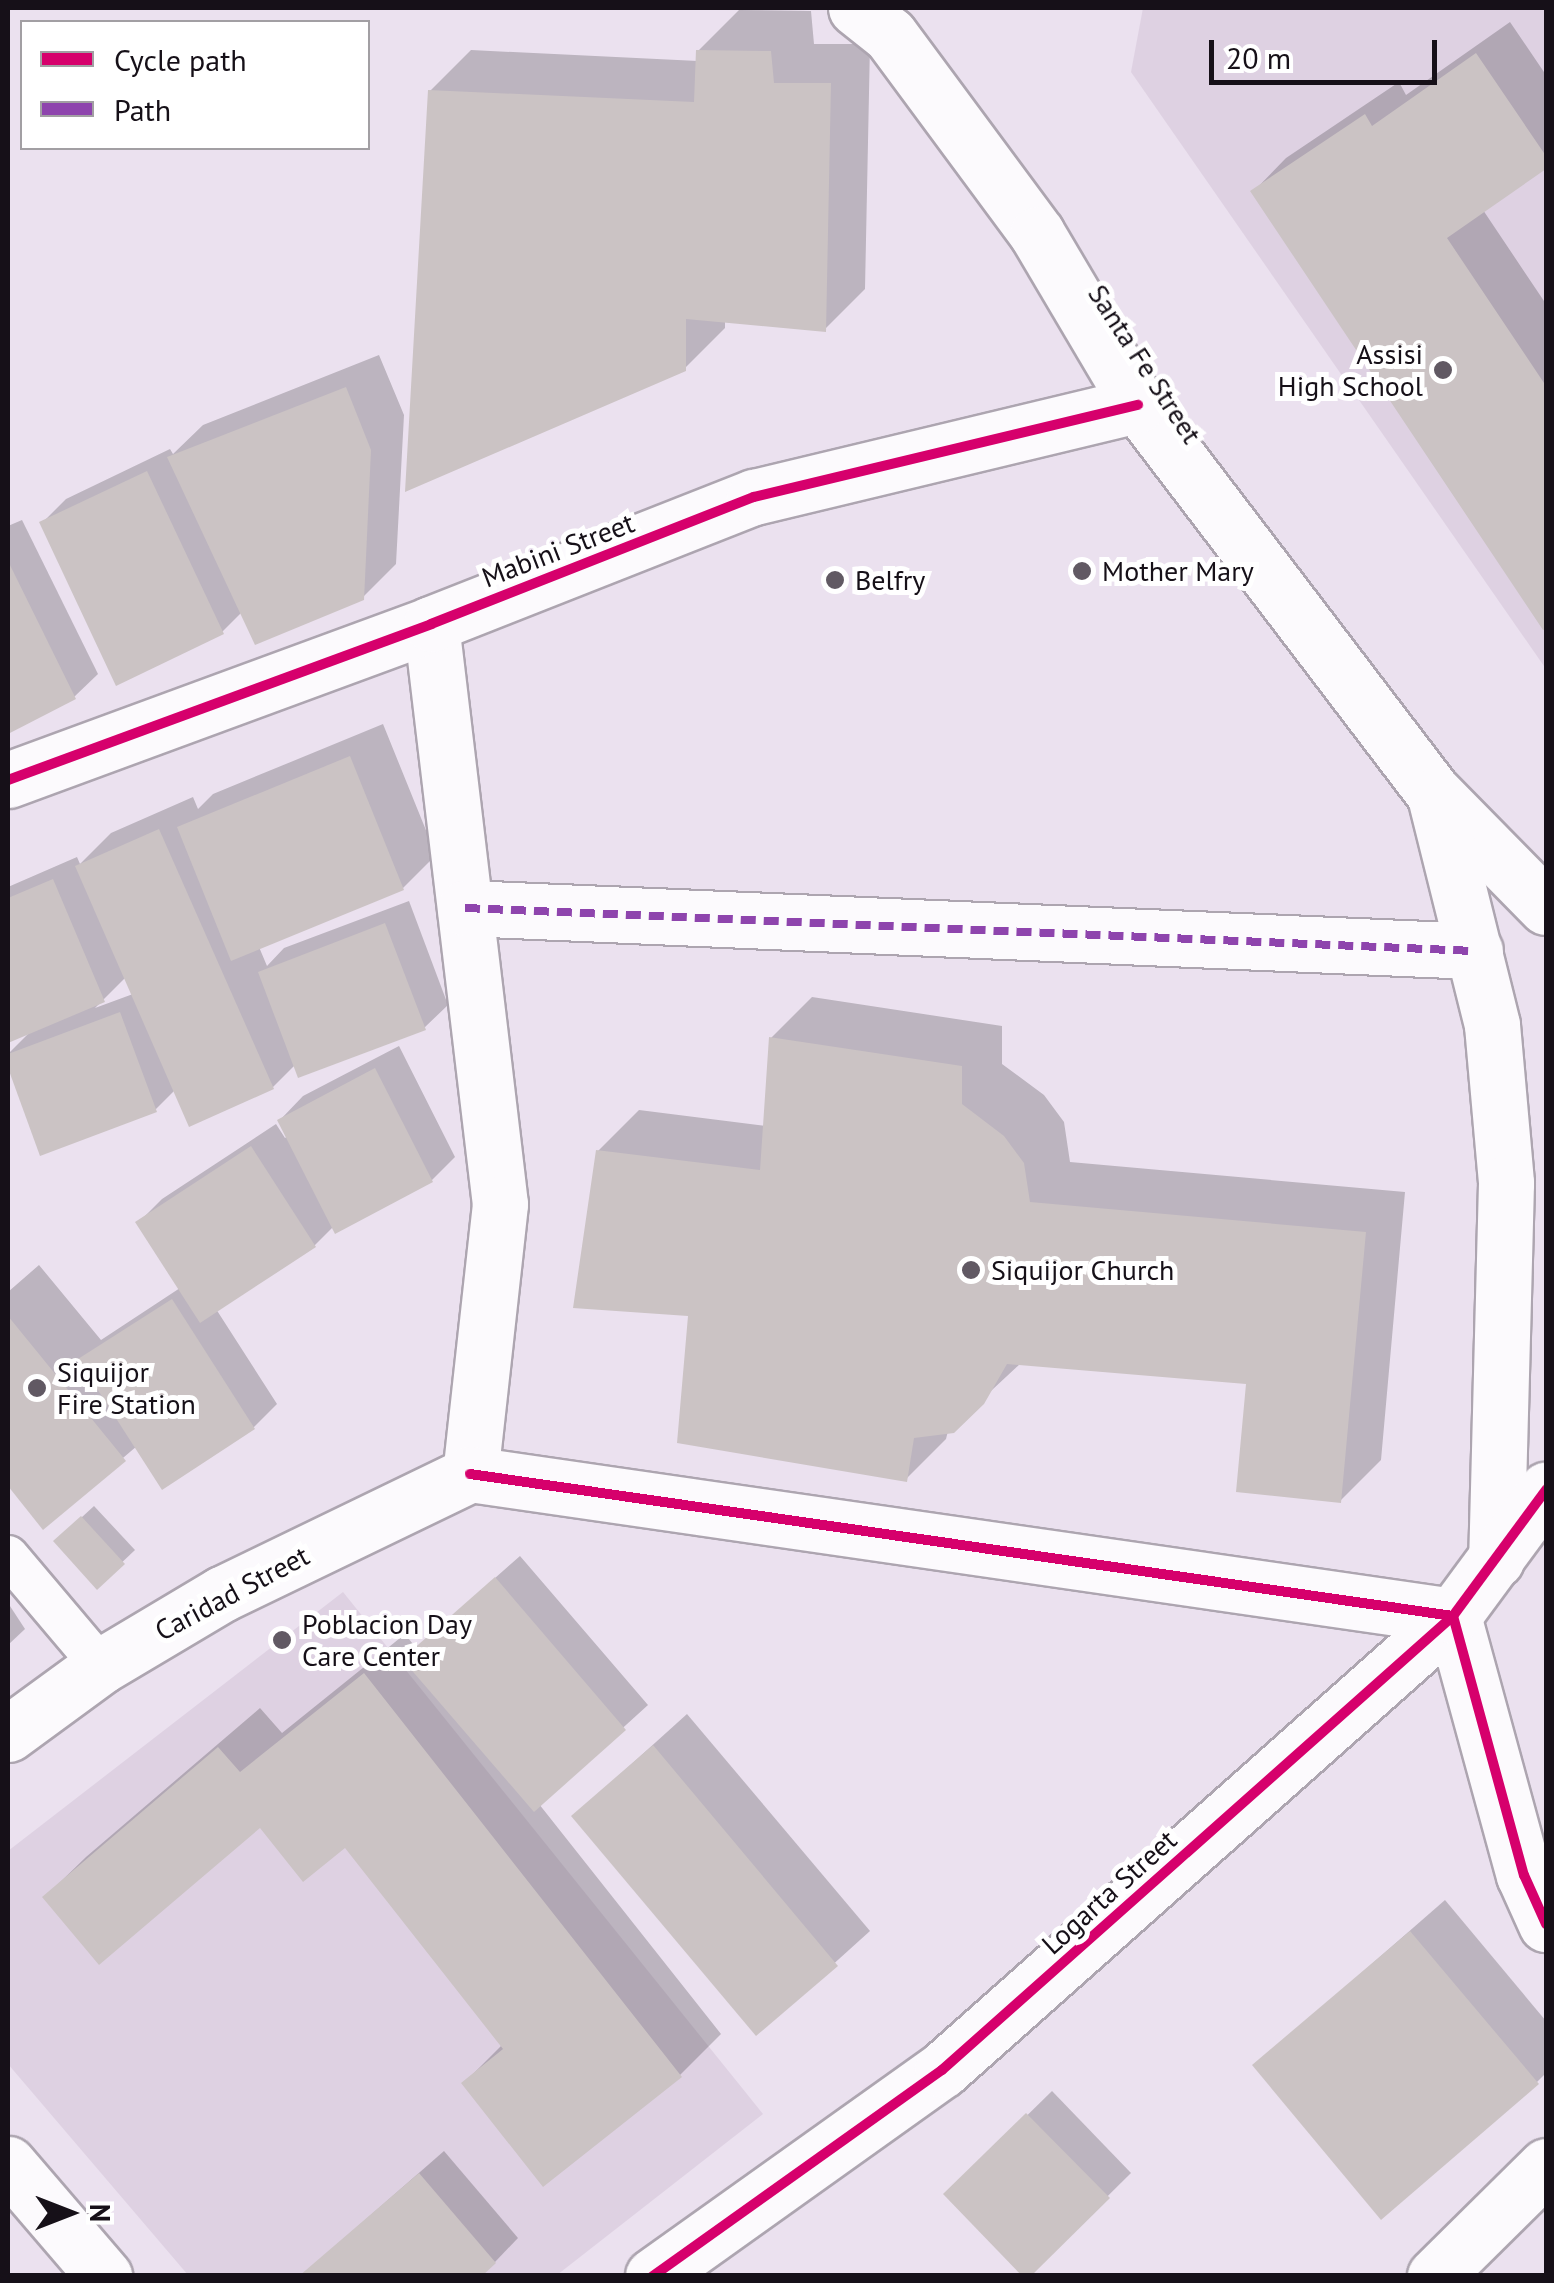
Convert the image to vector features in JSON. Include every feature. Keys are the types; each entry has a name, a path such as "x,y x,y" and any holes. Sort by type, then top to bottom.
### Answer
{"street":[{"name":"Santa Fe Street","path":"856,8 890,34 1036,234 1138,404 1434,794 1546,907"},
{"name":"Mabini Street","path":"8,780 430,624 754,498 1138,404"},
{"path":"430,624 500,1204 470,1474 1453,1616 1524,1874 1546,1924"},
{"path":"1434,794 1492,1026 1506,1184 1496,1560"},
{"path":"465,908 1474,952"},
{"name":"Caridad Street","path":"8,1734 101,1666 222,1594 470,1474"},
{"name":"Logarta Street","path":"653,2276 942,2070 1453,1616 1546,1490"},
{"path":"8,2164 104,2276"},
{"path":"1435,2276 1546,2166"}],"lane":[{"path":"8,1556 101,1666"}],"shaded area":[{"name":"Assisi High School","path":"1143,8 1546,8 1546,669 1131,72"},
{"path":"343,1592 763,2114 557,2275 188,2275 8,2064 8,1851"}],"building":[{"path":"696,50 771,51 774,83 831,83 826,332 686,319 686,371 405,492 428,90 694,102"},
{"path":"1476,53 1546,156 1546,169 1447,238 1546,386 1543,630 1250,191 1365,114 1372,126"},
{"path":"346,387 371,450 364,600 255,645 167,457"},
{"path":"147,471 224,634 116,686 39,522"},
{"path":"8,561 76,699 8,734"},
{"path":"350,756 404,890 231,961 177,827"},
{"path":"159,829 274,1089 189,1127 75,866"},
{"path":"53,879 105,1002 8,1043 8,898"},
{"path":"385,923 426,1030 298,1078 258,972"},
{"path":"120,1012 157,1112 40,1156 8,1068 8,1054"},
{"name":"Siquijor Church","path":"769,1037 962,1066 962,1104 1004,1136 1024,1163 1030,1202 1366,1232 1341,1503 1236,1492 1246,1384 1007,1364 984,1404 954,1433 914,1438 907,1482 677,1443 688,1316 573,1308 596,1150 760,1170"},
{"path":"375,1068 433,1182 335,1234 277,1120"},
{"path":"251,1146 316,1247 200,1323 135,1222"},
{"path":"172,1299 255,1429 162,1490 78,1359"},
{"name":"Siquijor Fire Station","path":"8,1316 126,1461 43,1530 8,1486"},
{"path":"81,1516 125,1564 97,1590 53,1541"},
{"path":"495,1577 626,1730 534,1812 402,1659"},
{"path":"364,1673 682,2077 543,2187 461,2083 503,2049 345,1848 303,1882 260,1828 99,1965 42,1897 218,1747 240,1772"},
{"path":"653,1745 838,1966 756,2036 571,1816"},
{"path":"1410,1931 1539,2084 1381,2220 1252,2065"},
{"path":"1026,2113 1110,2198 1031,2276 1022,2276 943,2194"},
{"path":"419,2173 496,2263 482,2276 299,2276"}],"marked path":[{"path":"465,908 1475,951"}],"cycle path":[{"path":"8,780 431,624 754,497 1138,405"},
{"path":"470,1474 1453,1616 1524,1875 1546,1924"},
{"path":"653,2276 942,2070 1453,1616 1546,1490"}],"place":[{"name":"Assisi High School","path":"1443,370"},
{"name":"Mother Mary","path":"1082,571"},
{"name":"Belfry","path":"835,580"},
{"name":"Siquijor Church","path":"971,1270"},
{"name":"Siquijor Fire Station","path":"37,1388"},
{"name":"Poblacion Day Care Center","path":"282,1640"}]}
